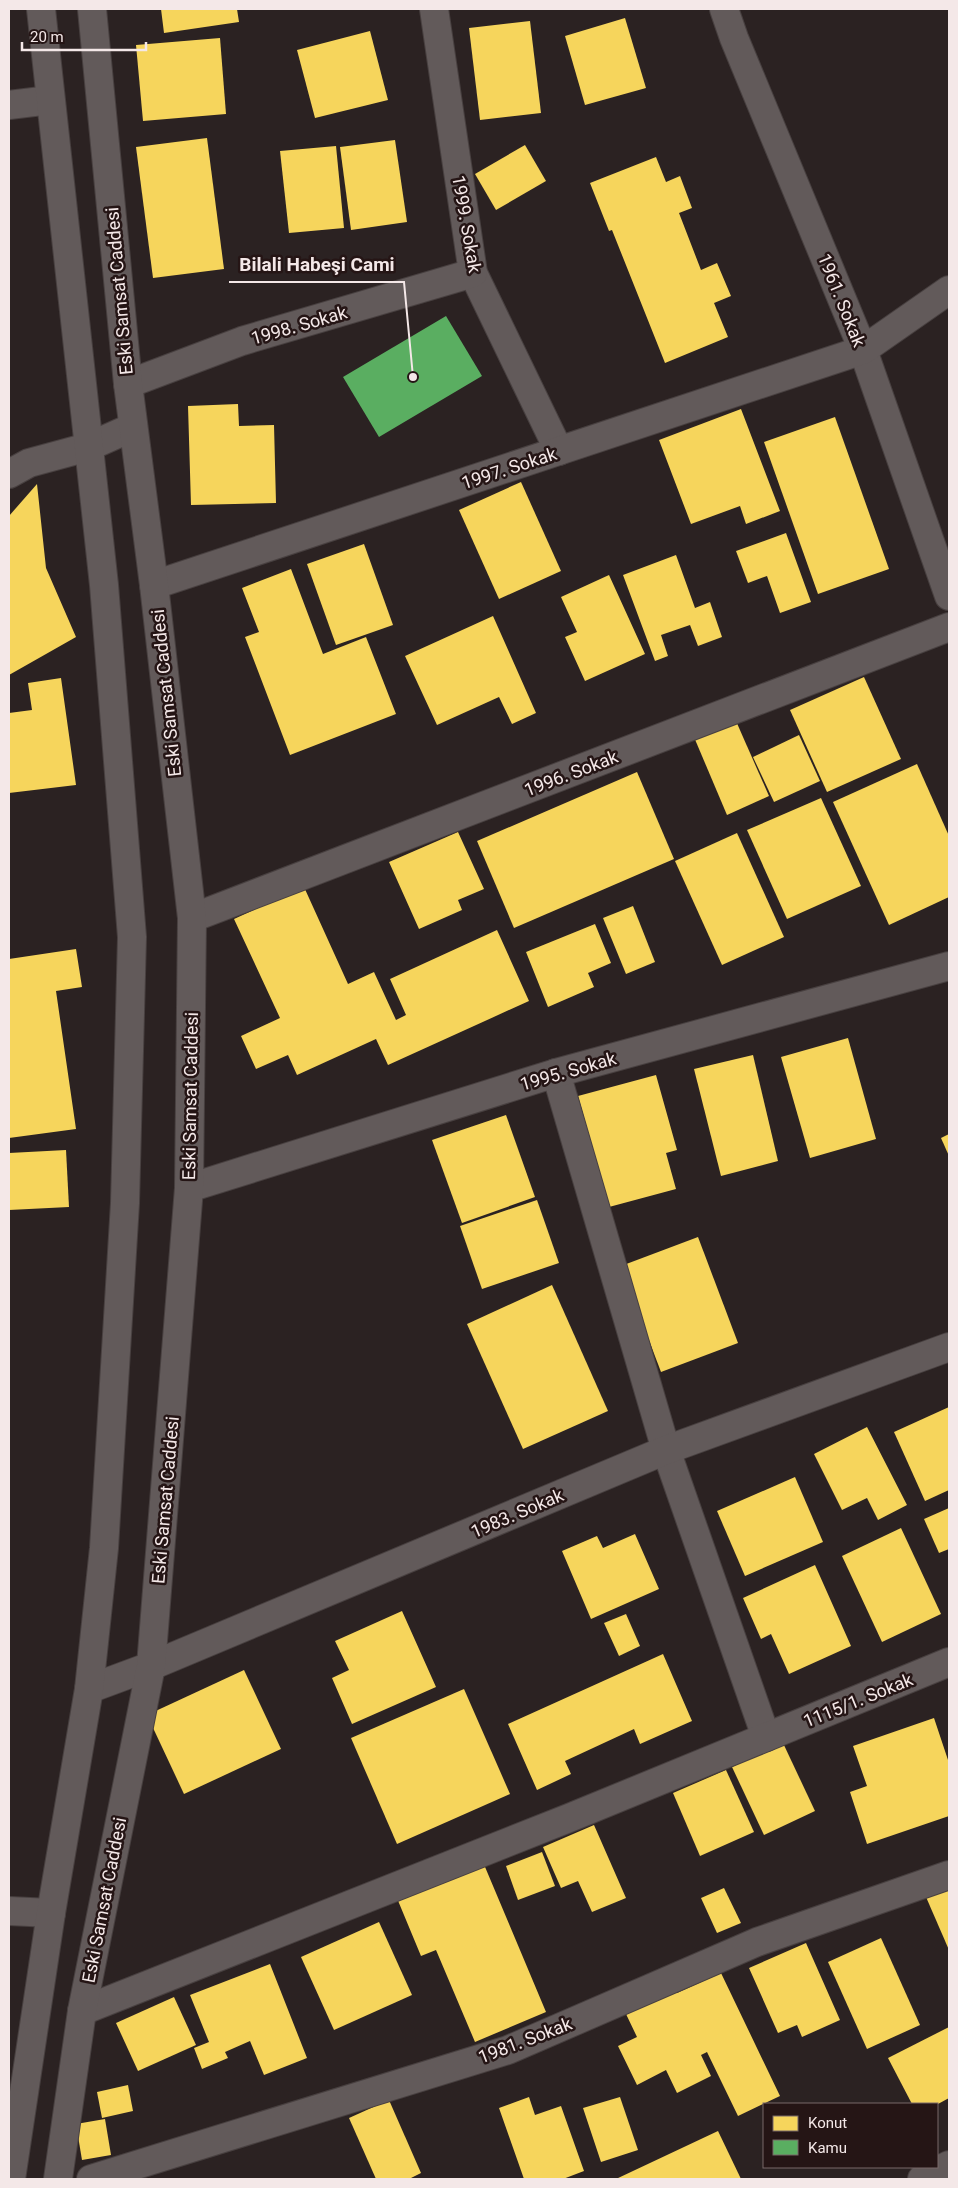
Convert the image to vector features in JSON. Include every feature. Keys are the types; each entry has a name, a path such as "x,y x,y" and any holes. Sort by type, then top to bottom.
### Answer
{"street":[{"path":"11,2179 51,1913 89,1689 104,1548 125,1203 132,937 104,585 41,9"},
{"name":"Eski Samsat Caddesi","path":"58,2179 82,2011 151,1666 189,1188 192,918 154,585 128,384 92,9"},
{"name":"1999. Sokak","path":"434,9 473,274 559,451"},
{"name":"1961. Sokak","path":"724,9 734,38 863,350 949,596"},
{"path":"9,105 50,100"},
{"name":"1998. Sokak","path":"128,384 242,342 473,274"},
{"name":"1997. Sokak","path":"154,585 863,350 949,290"},
{"path":"9,474 29,463 88,447 133,427"},
{"name":"1996. Sokak","path":"192,918 949,627"},
{"name":"1995. Sokak","path":"189,1188 556,1074 949,966"},
{"path":"556,1074 666,1450 766,1737"},
{"name":"1983. Sokak","path":"89,1689 151,1666 666,1450 949,1347"},
{"name":"1115/1. Sokak","path":"82,2011 569,1818 949,1662"},
{"name":"1981. Sokak","path":"91,2179 508,2050 756,1942 949,1875"},
{"path":"9,1911 51,1913"},
{"path":"922,2179 949,2165"}],"building: Konut":[{"path":"161,9 237,9 239,22 164,33"},
{"path":"625,18 646,88 585,105 565,36"},
{"path":"530,21 541,113 480,120 469,28"},
{"path":"370,31 388,100 315,118 297,50"},
{"path":"220,38 226,114 143,121 136,45"},
{"path":"207,138 224,269 153,278 136,147"},
{"path":"395,140 407,222 351,230 340,147"},
{"path":"525,145 546,181 496,210 475,174"},
{"path":"336,146 344,228 289,233 280,151"},
{"path":"656,157 666,182 680,176 692,208 679,213 701,270 717,263 731,296 714,303 728,337 665,363 612,230 609,231 590,183"},
{"path":"238,404 239,426 274,425 276,503 191,505 188,406"},
{"path":"741,409 780,511 746,524 740,506 691,524 659,440"},
{"path":"835,417 889,569 818,594 764,442"},
{"path":"521,482 561,571 499,599 459,510"},
{"path":"37,484 46,568 76,637 9,675 9,516"},
{"path":"786,533 811,602 780,613 767,576 748,583 736,551"},
{"path":"364,544 393,625 336,645 307,564"},
{"path":"676,555 695,608 710,602 722,637 698,646 690,625 661,635 668,656 655,661 623,575"},
{"path":"291,569 323,654 366,637 396,714 290,755 245,637 259,632 242,588"},
{"path":"609,575 645,654 585,681 565,637 577,632 561,597"},
{"path":"493,616 536,713 512,724 499,697 437,725 405,656"},
{"path":"864,677 901,759 827,792 790,710"},
{"path":"61,678 76,785 9,793 9,713 32,710 28,683"},
{"path":"732,712 769,796 727,815 691,730"},
{"path":"799,735 820,781 774,802 753,757"},
{"path":"917,764 949,836 949,897 889,925 833,802"},
{"path":"637,772 674,859 514,928 477,841"},
{"path":"821,798 861,886 787,919 747,830"},
{"path":"458,832 484,889 458,900 462,910 419,929 389,862"},
{"path":"737,833 784,937 722,965 675,861"},
{"path":"304,887 348,984 374,972 396,1020 406,1015 390,979 497,930 529,1001 388,1065 376,1039 297,1075 288,1055 256,1069 241,1036 280,1018 234,919"},
{"path":"633,906 655,962 626,974 603,918"},
{"path":"595,924 611,963 588,973 594,987 548,1007 526,952"},
{"path":"76,949 82,987 56,991 76,1129 9,1138 9,959"},
{"path":"848,1038 876,1139 810,1158 781,1057"},
{"path":"753,1055 778,1161 721,1176 694,1069"},
{"path":"656,1075 677,1150 666,1153 676,1189 609,1207 578,1096"},
{"path":"506,1115 535,1197 462,1223 432,1140"},
{"path":"949,1134 949,1156 941,1138"},
{"path":"66,1150 69,1207 9,1210 9,1153"},
{"path":"537,1200 559,1263 482,1289 460,1226"},
{"path":"698,1237 738,1343 661,1372 621,1266"},
{"path":"552,1285 608,1411 523,1449 467,1324"},
{"path":"949,1407 949,1490 925,1501 894,1432"},
{"path":"867,1427 907,1505 878,1520 867,1498 842,1510 814,1454"},
{"path":"795,1477 823,1542 745,1576 717,1511"},
{"path":"949,1508 949,1549 939,1553 924,1519"},
{"path":"901,1528 941,1614 882,1642 842,1556"},
{"path":"635,1534 659,1589 591,1619 562,1551 597,1536 603,1548"},
{"path":"815,1565 851,1646 789,1674 771,1634 761,1639 743,1598"},
{"path":"402,1611 436,1687 352,1724 332,1678 349,1670 335,1641"},
{"path":"626,1614 640,1646 619,1656 604,1623"},
{"path":"663,1654 692,1721 640,1744 634,1729 565,1761 571,1774 537,1790 508,1724"},
{"path":"244,1670 281,1749 184,1794 147,1715"},
{"path":"464,1689 510,1794 397,1844 351,1738"},
{"path":"934,1718 949,1763 949,1816 867,1844 850,1792 867,1786 853,1746"},
{"path":"783,1743 815,1811 764,1835 732,1767"},
{"path":"726,1770 754,1832 700,1856 673,1793"},
{"path":"594,1825 626,1898 592,1912 578,1881 561,1888 543,1847"},
{"path":"542,1852 555,1886 518,1900 506,1866"},
{"path":"480,1855 546,2012 475,2042 436,1950 421,1956 394,1891"},
{"path":"949,1886 949,1950 926,1897"},
{"path":"724,1888 741,1923 717,1933 701,1898"},
{"path":"379,1922 412,1995 334,2030 301,1957"},
{"path":"881,1938 920,2025 867,2049 828,1962"},
{"path":"806,1943 840,2020 802,2037 797,2025 778,2033 749,1968"},
{"path":"270,1964 307,2058 264,2075 250,2041 225,2052 228,2058 202,2069 194,2048 209,2042 190,1995"},
{"path":"721,1973 780,2096 738,2116 707,2052 701,2055 711,2076 677,2093 666,2070 637,2085 618,2046 637,2037 626,2014 676,1990 677,1993"},
{"path":"174,1997 196,2045 138,2071 116,2023"},
{"path":"949,2027 949,2098 938,2104 911,2103 888,2058"},
{"path":"128,2085 133,2111 102,2118 97,2092"},
{"path":"529,2097 535,2115 561,2106 584,2171 563,2179 524,2179 499,2108"},
{"path":"620,2097 638,2150 601,2162 583,2108"},
{"path":"389,2100 421,2173 409,2179 376,2179 349,2118"},
{"path":"105,2119 111,2155 82,2160 76,2124"},
{"path":"718,2131 741,2179 616,2179"}],"building: Kamu":[{"path":"446,316 482,376 379,437 343,377"}],"place":[{"name":"Bilali Habeşi Cami","path":"413,377"}]}
